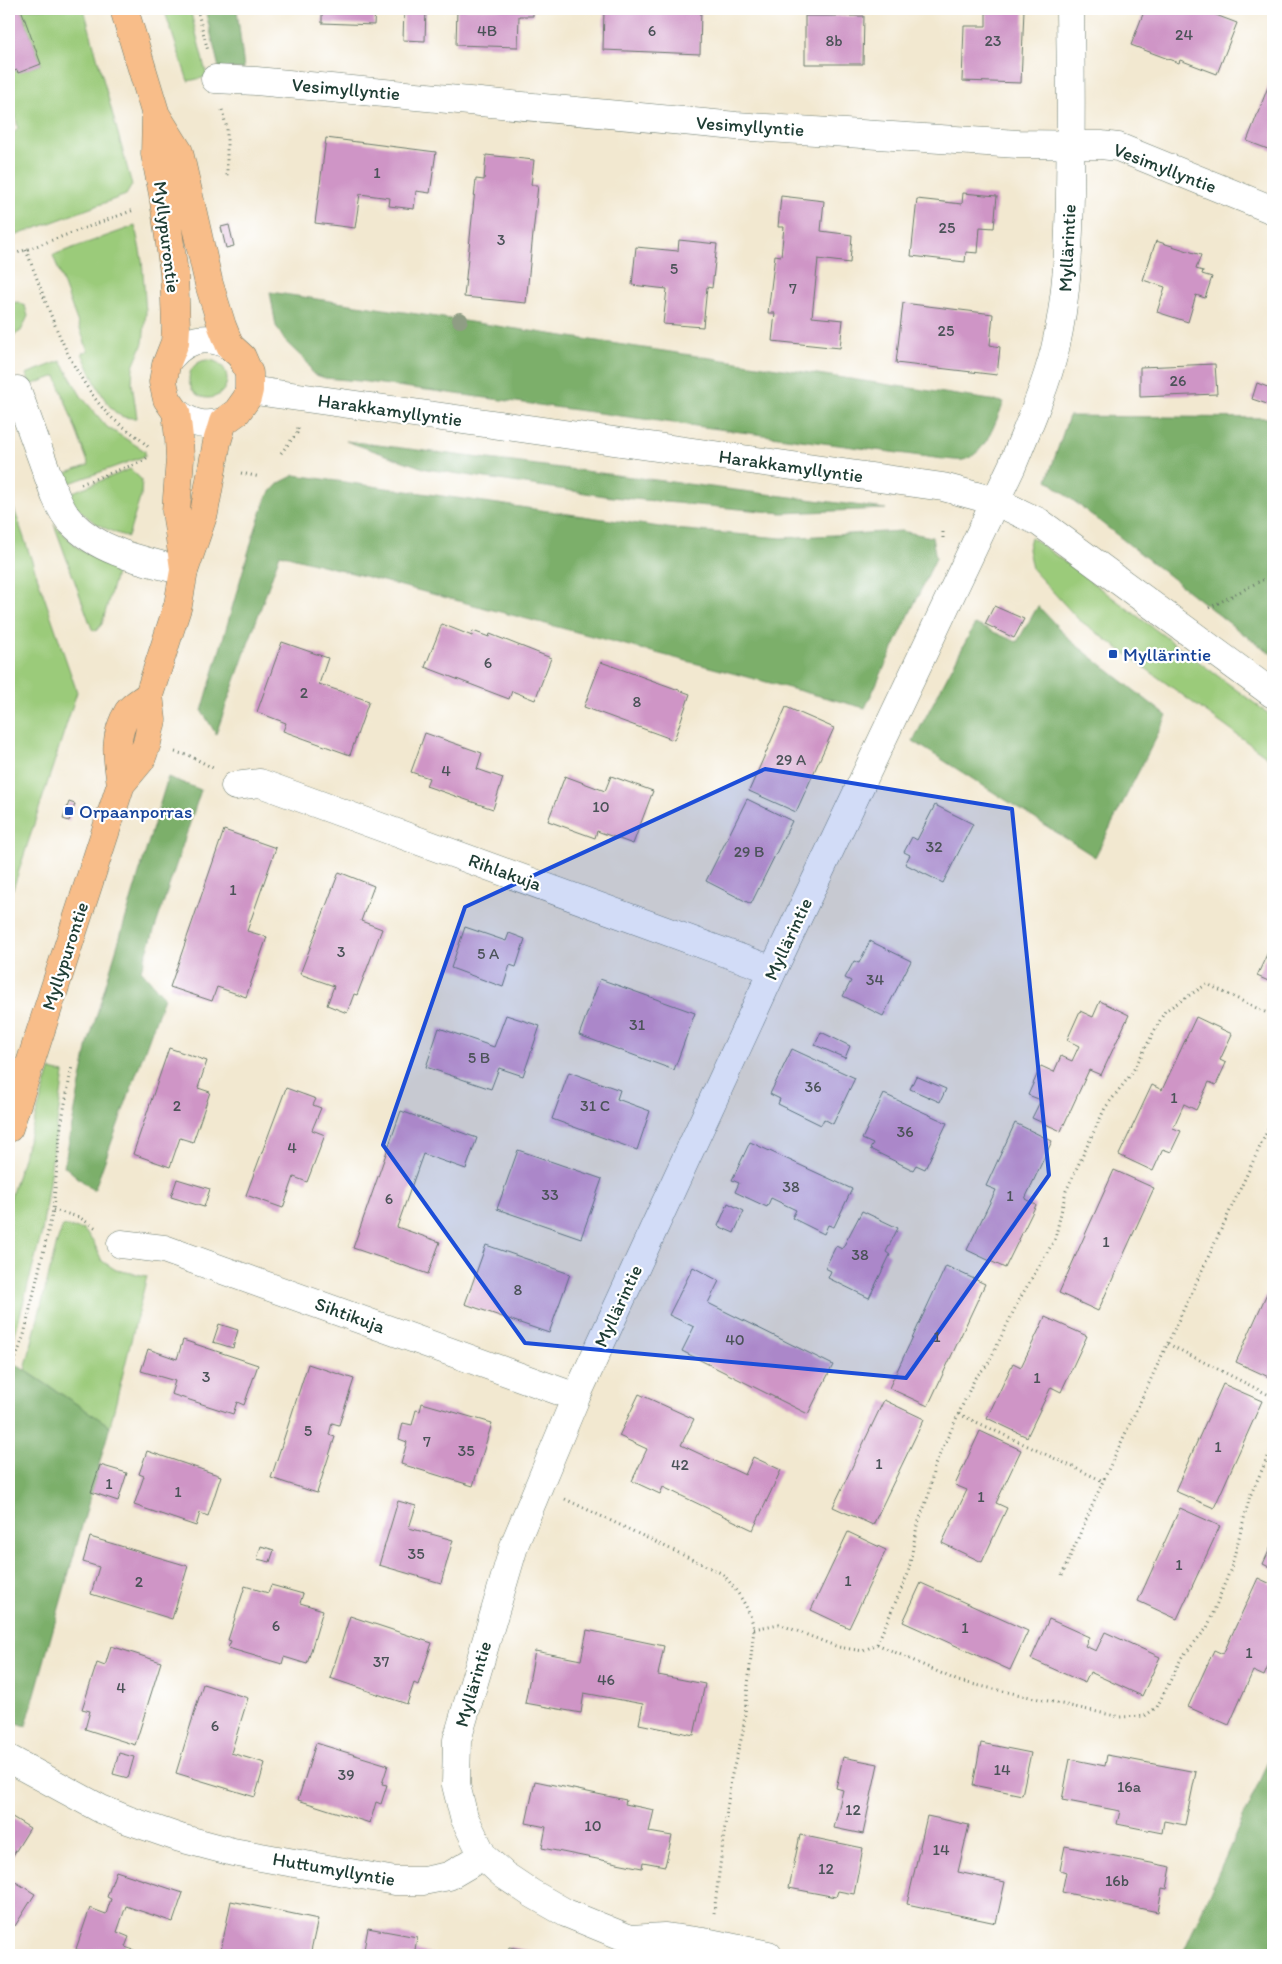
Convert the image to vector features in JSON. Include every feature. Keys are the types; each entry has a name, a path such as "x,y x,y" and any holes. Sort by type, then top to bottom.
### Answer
{"main road":[{"name":"Myllypurontie","path":"124,9 156,115 179,152 209,284 230,346"},
{"name":"Myllypurontie","path":"156,115 155,154 163,194 174,273 175,342 170,358"},
{"path":"223,422 237,412 249,390 249,373 246,365 237,351 230,346"},
{"path":"170,358 164,374 164,390 166,398 176,412"},
{"name":"Myllypurontie","path":"176,412 180,459 176,511 184,572"},
{"name":"Myllypurontie","path":"9,1128 121,784 116,750 120,733 129,711 149,695 178,604 184,572 204,513 217,442 223,422"}],"street":[{"name":"Myllärintie","path":"482,1856 464,1817 456,1785 457,1740 515,1543 576,1397 773,970 1012,466 1039,398 1055,348 1064,300 1069,248 1071,144 1070,9"},
{"name":"Vesimyllyntie","path":"215,79 256,81 736,126 1018,144 1071,144 1118,147 1273,210"},
{"path":"170,358 182,346 198,340 215,339 230,346"},
{"path":"17,390 55,495 62,511 71,522 107,548 130,557 184,572"},
{"name":"Harakkamyllyntie","path":"249,390 943,487 995,500 1039,522 1273,694"},
{"path":"176,412 182,418 198,424 223,422"},
{"name":"Rihlakuja","path":"235,786 260,783 773,970"},
{"name":"Sihtikuja","path":"121,1244 164,1248 576,1397"},
{"name":"Huttumyllyntie","path":"9,1759 102,1809 128,1820 180,1838 233,1852 395,1881 423,1880 449,1876 482,1856"},
{"path":"482,1856 504,1875 531,1894 632,1947 664,1937 710,1943 768,1955"}],"path":[{"path":"197,9 215,79"},
{"path":"227,129 227,176"},
{"path":"9,256 140,208"},
{"path":"26,250 69,358 84,383 107,413 139,436 154,453 143,461 55,495"},
{"path":"1207,609 1262,580 1273,578"},
{"path":"169,750 190,756 210,766 235,786"},
{"path":"754,1629 778,1624 838,1647 863,1651 877,1644 908,1574 917,1526 929,1494 934,1467 958,1414 975,1378 988,1364 1019,1300 1055,1240 1066,1191 1105,1108 1132,1073 1164,1011 1207,984 1273,1016"},
{"path":"9,1377 24,1335 53,1210 61,1125 72,1066"},
{"path":"1062,1575 1103,1482 1273,1119"},
{"path":"53,1210 78,1216 121,1244"},
{"path":"1168,1344 1273,1396"},
{"path":"958,1414 1103,1482"},
{"path":"877,1644 958,1680 1120,1717 1145,1716 1157,1707 1182,1657 1206,1628 1231,1568 1250,1496 1273,1446"},
{"path":"538,1486 723,1574 738,1592 752,1618 754,1629 743,1732 732,1778 710,1943"}],"highlighted area":[{"path":"765,769 1012,809 1049,1175 906,1378 525,1343 383,1145 465,907"}],"green space":[{"path":"21,9 84,9 132,185 126,195 9,238 9,139 18,128 12,100 9,95 9,73 17,70 19,72 41,64"},
{"path":"164,9 190,9 207,77 188,81"},
{"path":"205,9 237,9 244,69 219,68"},
{"path":"135,226 142,260 146,312 143,343 133,367 132,383 137,418 129,418 115,412 109,405 89,369 82,353 88,351 53,255"},
{"path":"270,292 1004,402 994,427 984,444 971,457 958,460 325,378 313,374 307,362 285,341 276,326"},
{"path":"19,302 25,306 28,316 21,331 9,338 9,303"},
{"path":"208,360 221,366 227,379 221,392 208,398 195,392 189,379 195,366"},
{"path":"61,361 81,396 107,427 145,451 145,456 67,484 64,474 89,465 56,376 31,385 26,374"},
{"path":"1069,416 1273,418 1273,655 1238,630 1047,480"},
{"path":"346,441 886,509 782,513 612,497 426,469"},
{"path":"130,469 142,480 141,495 128,537 101,526 86,516 68,494"},
{"path":"295,475 674,529 782,538 901,531 932,537 936,558 865,708 280,554 216,734 202,711 254,533 267,496 279,483"},
{"path":"13,506 77,692 13,889 9,889 9,507"},
{"path":"54,524 79,549 117,570 102,624 96,631 92,629"},
{"path":"1031,537 1273,717 1273,761 1078,619 1032,569 1028,549"},
{"path":"1038,606 1071,641 1167,716 1095,857 913,741 975,624 1017,642"},
{"path":"168,777 201,790 141,970 164,997 94,1191 64,1166 88,1044"},
{"path":"50,1070 64,1073 42,1232 9,1357 9,1203"},
{"path":"63,1226 84,1230 94,1243 102,1261 116,1270 147,1276 110,1426 25,1370 57,1242"},
{"path":"9,1360 110,1426 26,1726 9,1720"},
{"path":"1273,1750 1273,1955 1182,1955 1262,1775"}],"building":[{"path":"9,9 21,9 41,64 18,73 17,70 9,73"},
{"path":"322,9 375,9 374,25 322,23"},
{"path":"404,9 426,9 425,41 403,40"},
{"path":"457,9 533,9 533,16 519,16 518,47 456,45"},
{"path":"604,9 701,9 700,54 603,50"},
{"path":"986,9 1024,9 1021,83 962,81 964,26 986,26"},
{"path":"1145,9 1200,9 1237,23 1217,74 1180,60 1179,63 1131,45"},
{"path":"805,16 864,16 863,64 805,64"},
{"path":"1273,74 1273,151 1247,141"},
{"path":"326,138 436,152 430,193 416,191 414,209 389,206 390,198 360,194 355,228 315,223"},
{"path":"486,155 534,160 531,185 538,185 526,303 464,297 476,179 484,180"},
{"path":"963,193 997,196 994,228 980,227 978,253 966,252 965,262 911,256 917,199 962,204"},
{"path":"781,196 824,201 821,231 852,235 850,263 818,259 812,317 843,320 840,348 772,341 775,313 768,313 775,255 781,256 784,227 778,227"},
{"path":"229,225 234,246 226,248 221,227"},
{"path":"679,240 717,244 712,288 707,287 703,327 663,324 667,289 632,285 636,247 678,251"},
{"path":"1156,241 1201,255 1196,269 1203,271 1202,274 1212,277 1205,298 1196,295 1188,322 1157,312 1165,287 1143,280"},
{"path":"903,303 993,314 990,345 1000,347 997,375 896,363"},
{"path":"1215,364 1217,394 1140,397 1140,367"},
{"path":"1257,383 1273,389 1273,406 1252,399"},
{"path":"994,606 1024,619 1014,638 985,624"},
{"path":"442,624 472,636 473,631 489,637 490,634 551,658 535,700 512,691 509,699 425,667"},
{"path":"282,642 328,658 319,684 369,701 350,755 283,731 286,723 257,712"},
{"path":"601,662 690,694 674,740 584,707"},
{"path":"786,707 834,728 796,812 749,791"},
{"path":"425,733 482,753 477,769 503,778 493,809 426,786 429,778 411,772"},
{"path":"565,776 605,791 611,776 653,791 633,844 597,831 595,838 548,821"},
{"path":"747,799 792,821 751,904 706,881"},
{"path":"69,802 75,804 69,821 63,819"},
{"path":"935,805 973,824 943,883 905,864 910,855 904,852 912,837 917,840"},
{"path":"224,830 276,848 247,931 267,937 246,997 217,987 212,1001 170,987"},
{"path":"339,872 374,886 361,921 382,929 357,995 354,994 347,1013 327,1005 334,986 300,974"},
{"path":"465,927 506,941 509,933 525,939 516,967 510,965 503,987 451,968"},
{"path":"870,941 911,961 883,1016 843,996 851,981 845,978 854,961 859,963"},
{"path":"1273,941 1273,983 1257,976"},
{"path":"600,979 695,1013 674,1070 579,1035"},
{"path":"1100,1001 1129,1015 1101,1075 1089,1070 1061,1131 1032,1118 1041,1100 1028,1095 1041,1066 1054,1072 1061,1056 1072,1061 1079,1046 1067,1040 1080,1011 1093,1017"},
{"path":"506,1015 540,1026 523,1076 499,1068 491,1089 426,1067 439,1028 494,1047"},
{"path":"1196,1017 1232,1034 1220,1060 1226,1063 1216,1085 1209,1082 1196,1110 1184,1104 1173,1128 1181,1131 1171,1152 1163,1149 1153,1171 1119,1155 1152,1085 1162,1090"},
{"path":"821,1032 850,1046 845,1058 815,1045"},
{"path":"169,1048 207,1061 198,1088 210,1092 193,1142 180,1138 170,1167 133,1154"},
{"path":"792,1049 855,1078 833,1124 824,1119 821,1125 778,1104 780,1099 770,1094"},
{"path":"569,1072 620,1090 617,1099 650,1111 637,1150 552,1119"},
{"path":"916,1076 946,1089 940,1102 910,1089"},
{"path":"286,1088 316,1099 313,1105 321,1108 312,1130 325,1135 307,1182 294,1177 283,1208 246,1195"},
{"path":"884,1094 947,1123 925,1169 916,1165 913,1170 870,1149 873,1144 862,1139"},
{"path":"401,1111 477,1138 466,1169 423,1154 397,1227 440,1242 428,1274 353,1248"},
{"path":"1015,1123 1052,1141 1025,1199 1036,1205 1005,1268 967,1250 996,1190 986,1186"},
{"path":"750,1142 852,1189 834,1227 828,1225 824,1234 792,1218 796,1210 771,1198 767,1207 735,1192 739,1183 732,1180"},
{"path":"518,1150 602,1179 581,1238 497,1209"},
{"path":"1114,1170 1154,1188 1098,1311 1059,1293"},
{"path":"177,1179 210,1189 204,1207 171,1197"},
{"path":"728,1203 744,1211 734,1233 718,1226"},
{"path":"862,1211 898,1228 886,1252 890,1255 869,1298 828,1278 831,1271 825,1268 836,1246 842,1249"},
{"path":"486,1245 570,1274 549,1333 465,1304"},
{"path":"946,1266 985,1284 928,1406 889,1388"},
{"path":"693,1267 719,1281 708,1303 833,1365 808,1414 682,1351 694,1327 669,1315"},
{"path":"1273,1280 1273,1379 1236,1362"},
{"path":"1045,1317 1087,1336 1061,1392 1051,1387 1027,1437 987,1418 1013,1363 1021,1367"},
{"path":"219,1324 238,1330 233,1348 213,1342"},
{"path":"183,1340 258,1365 244,1405 237,1402 233,1414 171,1394 175,1381 141,1371 148,1349 177,1359"},
{"path":"308,1364 354,1379 339,1425 332,1423 329,1435 335,1437 317,1493 271,1478"},
{"path":"1223,1384 1262,1401 1214,1508 1175,1491"},
{"path":"639,1394 694,1419 681,1445 745,1475 753,1457 781,1470 753,1530 663,1487 660,1494 632,1481 647,1449 619,1436"},
{"path":"884,1400 924,1419 873,1525 833,1507"},
{"path":"422,1403 492,1423 473,1486 401,1464 407,1442 399,1439 403,1423 412,1425 416,1410 420,1411"},
{"path":"980,1431 1021,1450 996,1503 1007,1508 982,1562 942,1543 967,1490 955,1485"},
{"path":"147,1451 221,1476 208,1516 200,1513 196,1526 134,1505 144,1476 139,1474"},
{"path":"100,1465 127,1473 118,1501 91,1492"},
{"path":"398,1501 416,1506 409,1528 453,1540 441,1583 379,1565"},
{"path":"1180,1508 1220,1526 1177,1619 1138,1601"},
{"path":"848,1532 886,1550 849,1628 811,1610"},
{"path":"90,1537 188,1566 172,1619 91,1594 99,1567 83,1562"},
{"path":"1273,1542 1273,1569 1263,1564"},
{"path":"261,1546 274,1550 270,1562 257,1559"},
{"path":"1258,1578 1273,1585 1273,1655 1264,1676 1253,1671 1229,1725 1188,1707 1214,1650 1223,1654"},
{"path":"921,1583 1028,1631 1010,1670 903,1622"},
{"path":"271,1585 303,1594 300,1603 323,1610 307,1664 284,1657 282,1664 228,1648 231,1641 228,1640 245,1586 268,1593"},
{"path":"350,1616 432,1643 418,1685 414,1683 407,1704 330,1678"},
{"path":"1049,1619 1089,1637 1085,1646 1096,1651 1105,1632 1160,1657 1142,1696 1090,1672 1085,1683 1031,1659"},
{"path":"587,1630 664,1646 658,1675 705,1684 694,1735 639,1724 643,1704 584,1693 581,1713 525,1703 535,1651 581,1660"},
{"path":"111,1646 161,1662 135,1745 85,1729 90,1711 82,1709 97,1663 105,1666"},
{"path":"203,1684 248,1698 231,1753 265,1763 255,1797 176,1773"},
{"path":"316,1743 388,1765 382,1784 387,1785 381,1804 376,1802 370,1823 298,1800"},
{"path":"981,1743 1031,1753 1022,1795 973,1785"},
{"path":"119,1753 134,1757 128,1778 113,1774"},
{"path":"1107,1755 1196,1772 1185,1825 1164,1821 1162,1833 1117,1824 1120,1811 1062,1800 1070,1759 1105,1766"},
{"path":"843,1757 878,1764 863,1834 834,1828 843,1790 836,1788"},
{"path":"535,1781 626,1800 625,1804 654,1810 649,1832 672,1836 665,1866 643,1862 642,1868 542,1848 546,1827 526,1823"},
{"path":"9,1815 30,1828 9,1862"},
{"path":"927,1816 969,1825 958,1872 1005,1882 996,1923 907,1904"},
{"path":"800,1835 863,1848 854,1894 838,1891 836,1897 789,1888"},
{"path":"1065,1846 1171,1867 1167,1889 1162,1888 1158,1912 1062,1892 1066,1872 1060,1870"},
{"path":"116,1871 183,1893 173,1922 126,1906 117,1932 129,1937 125,1947 148,1955 81,1955 82,1951 76,1949 90,1908 106,1914 111,1899 107,1897"},
{"path":"9,1878 35,1894 15,1926 9,1922"},
{"path":"231,1901 318,1919 310,1955 220,1955"},
{"path":"368,1928 417,1937 415,1950 437,1955 363,1955"},
{"path":"509,1947 532,1951 531,1955 507,1955"}],"place":[{"name":"Myllärintie","path":"1113,654"},
{"name":"Orpaanporras","path":"69,811"}]}
